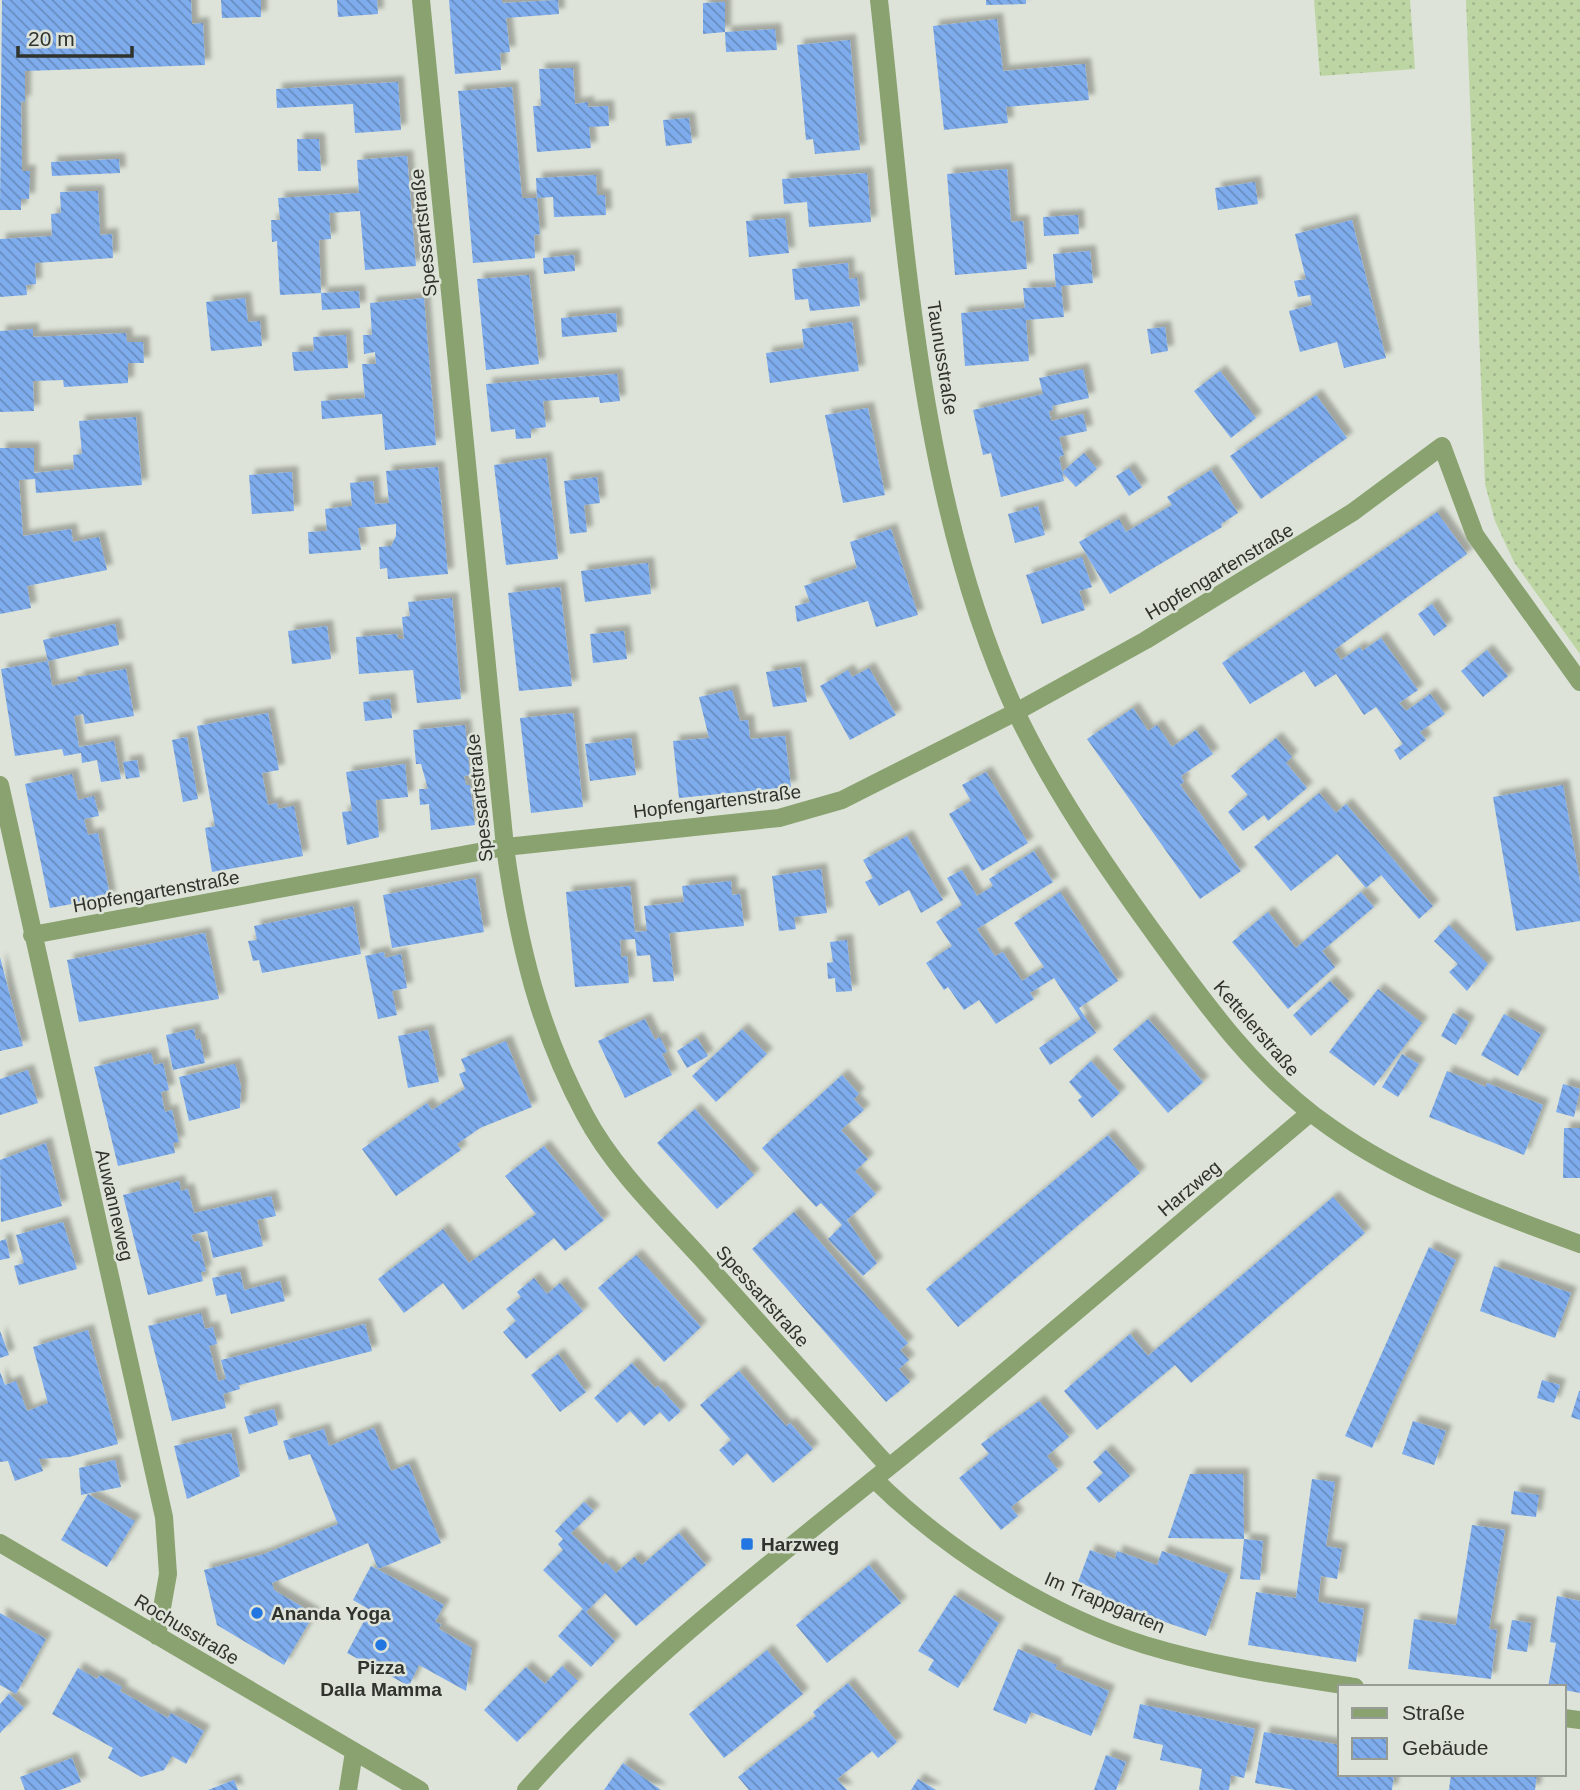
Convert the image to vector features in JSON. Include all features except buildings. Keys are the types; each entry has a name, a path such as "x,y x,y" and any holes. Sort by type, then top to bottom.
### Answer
{"street":[{"name":"Spessartstraße","path":"421,0 505,848 526,968 542,1019 586,1117 651,1203 889,1467"},
{"name":"Taunusstraße","path":"878,0 912,300 940,465 968,580 1016,712"},
{"name":"Hopfengartenstraße","path":"32,935 505,848 799,814 878,785 1016,712 1252,577 1353,512 1442,446 1475,535 1580,682"},
{"name":"Kettelerstraße","path":"1016,712 1038,755 1116,880 1177,966 1269,1077 1310,1113 1355,1144 1414,1175 1523,1223 1580,1244"},
{"name":"Auwanneweg","path":"0,786 164,1517 168,1573 157,1636"},
{"name":"Harzweg","path":"526,1790 598,1712 679,1637 889,1467 1310,1113"},
{"name":"Im Trappgarten","path":"874,1479 920,1522 968,1556 1073,1616 1142,1644 1208,1662 1343,1685"},
{"name":"Rochusstraße","path":"0,1543 420,1790"},
{"path":"348,1790 354,1752"}],"green space":[{"path":"1314,0 1410,0 1415,69 1320,76"},
{"path":"1466,0 1580,0 1580,654 1514,562 1495,521 1485,484"}],"place":[{"name":"Harzweg","path":"747,1544"},
{"name":"Ananda Yoga","path":"257,1613"},
{"name":"Pizza Dalla Mamma","path":"381,1645"}]}
